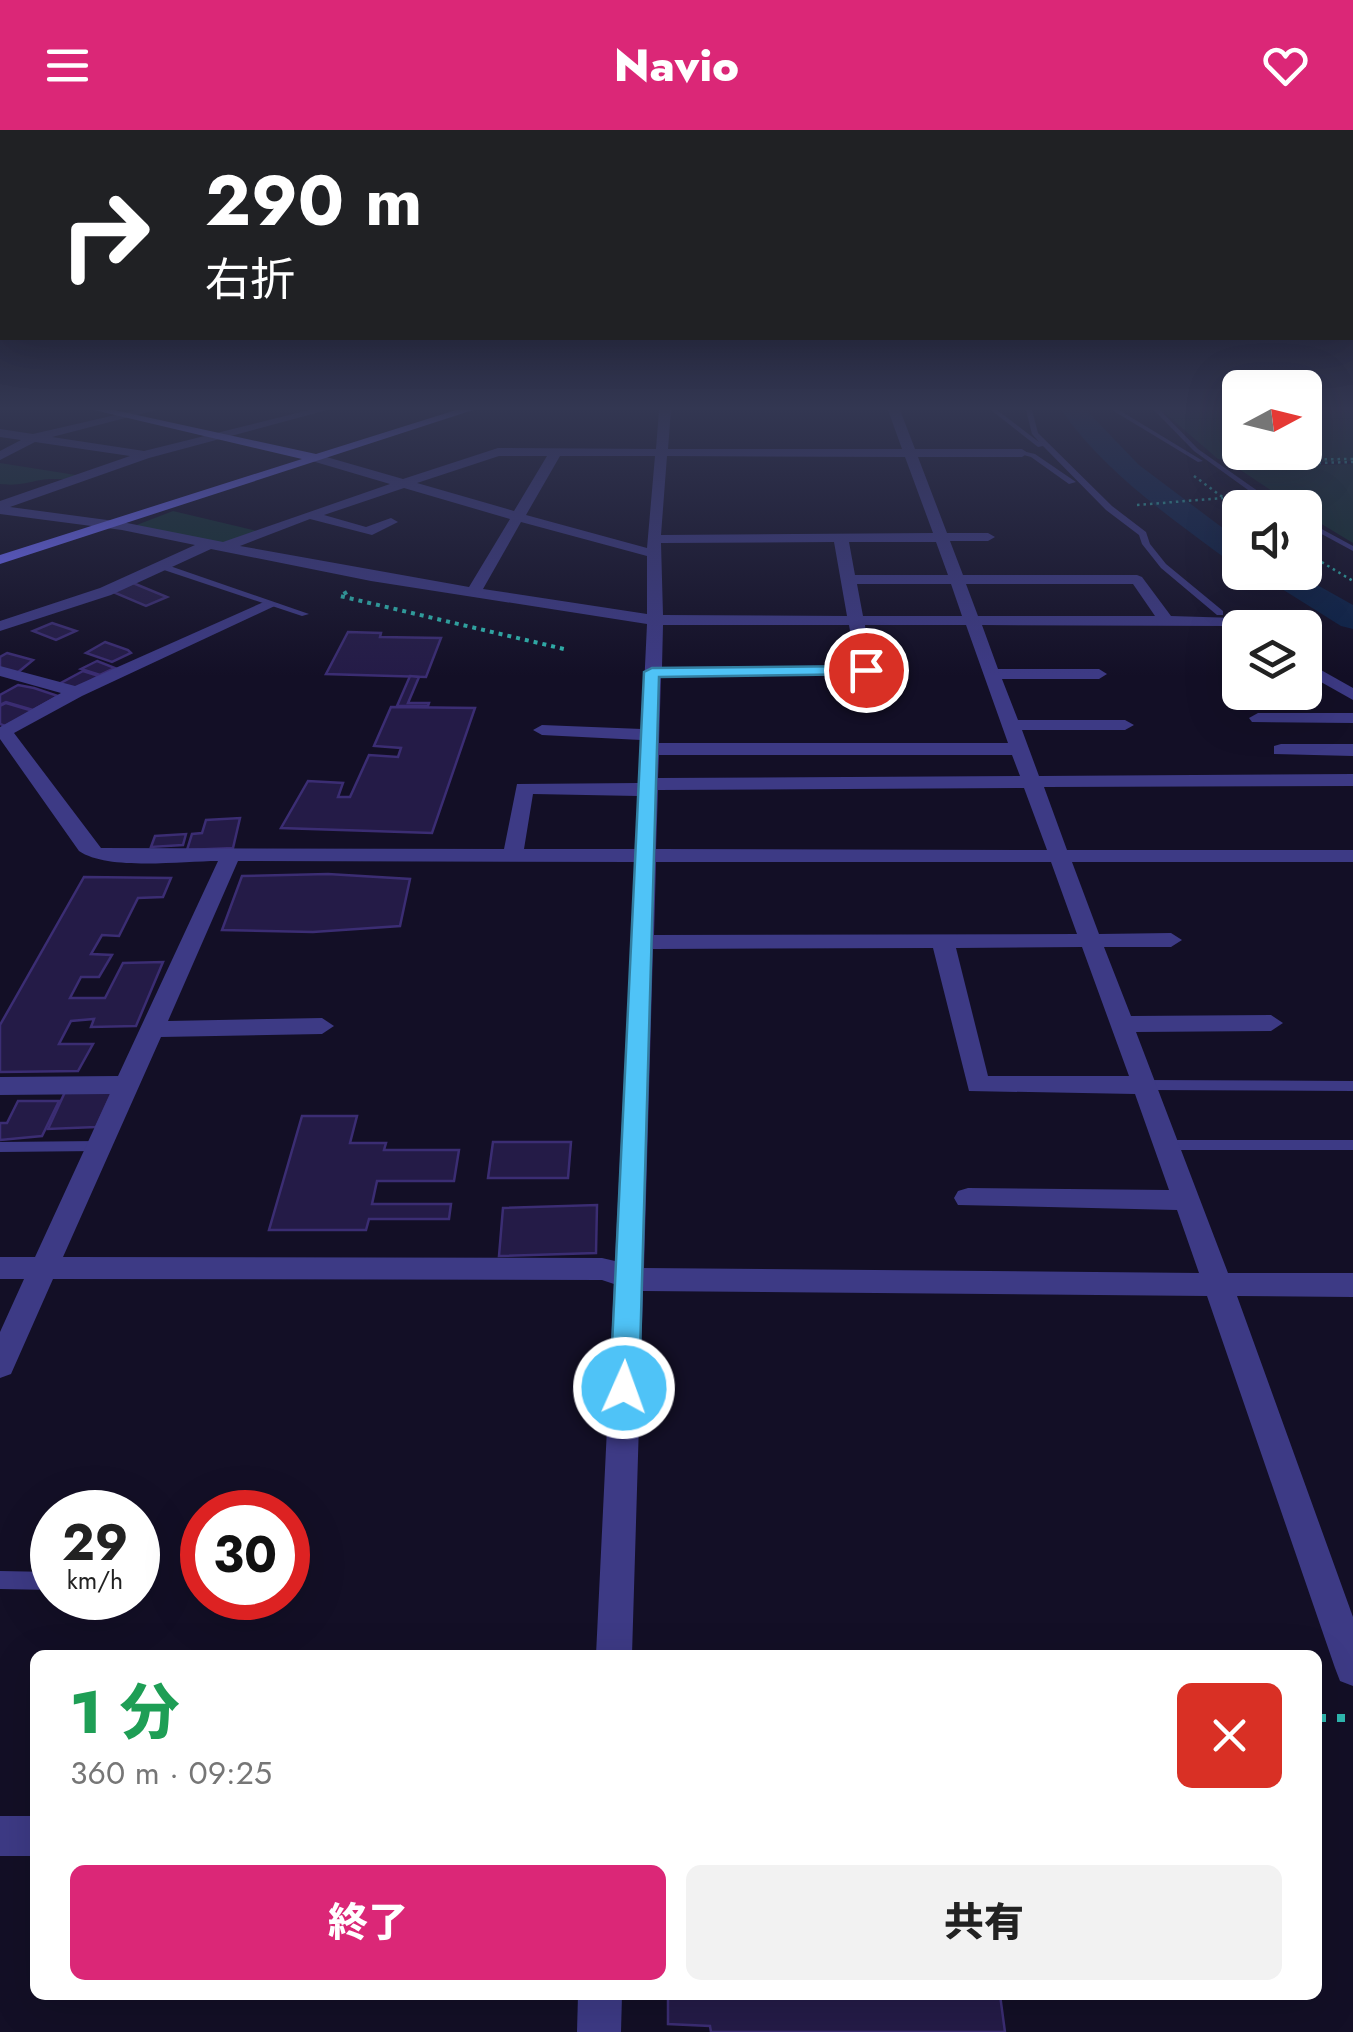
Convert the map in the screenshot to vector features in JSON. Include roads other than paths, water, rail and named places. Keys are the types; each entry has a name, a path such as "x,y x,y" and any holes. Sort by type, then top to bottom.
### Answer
{"main road":[{"path":"0,560 191,499"}],"street":[{"path":"0,508 25,499"},
{"path":"0,626 36,617 260,531 364,499"},
{"path":"457,499 628,549 988,537"},
{"path":"474,591 530,499"},
{"path":"614,1650 657,499"},
{"path":"927,499 954,580 973,621 1188,1200 1353,1668"},
{"path":"344,506 360,511"},
{"path":"0,508 371,577 654,620 973,621 1110,601 1137,580 1166,622"},
{"path":"311,516 368,532 391,522"},
{"path":"375,517 410,526"},
{"path":"652,672 866,670 841,540"},
{"path":"848,579 954,580 1110,601 1166,622 1222,621"},
{"path":"271,604 76,692 2,733 95,853 230,857 1353,856"},
{"path":"0,670 76,692"},
{"path":"991,674 1099,674"},
{"path":"1322,676 1353,695"},
{"path":"1258,718 1353,718"},
{"path":"1010,725 1126,725"},
{"path":"542,730 649,742 1019,749"},
{"path":"1281,750 1353,750"},
{"path":"513,856 524,788 1353,780"},
{"path":"0,1365 230,857"},
{"path":"640,942 1171,940"},
{"path":"943,942 978,1085 1145,1085"},
{"path":"1123,1024 1271,1022"},
{"path":"152,1029 322,1026"},
{"path":"0,1086 127,1085"},
{"path":"968,1198 1188,1200"},
{"path":"0,1268 602,1269 648,1281 1353,1284"},
{"path":"0,1836 30,1836"},
{"path":"598,2032 600,2000"}],"lane":[{"path":"1100,499 1143,534 1144,543 1158,559 1222,614"},
{"path":"1322,532 1353,549"},
{"path":"164,567 305,614"},
{"path":"1145,1085 1353,1086"},
{"path":"1167,1144 1353,1144"},
{"path":"0,1147 98,1146"},
{"path":"0,1580 30,1581"}],"waterway":[{"path":"1164,499 1222,542"},
{"path":"1302,590 1353,619"}]}
